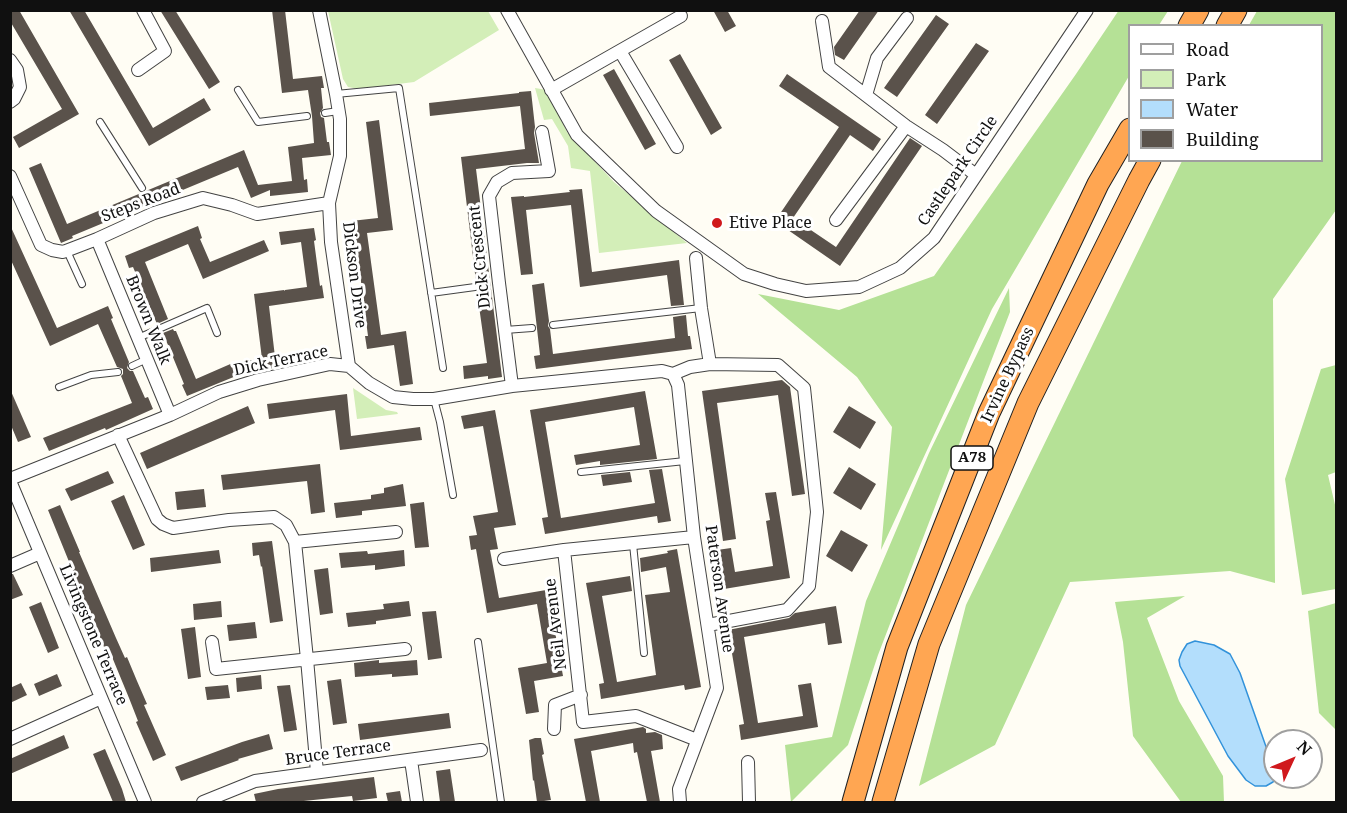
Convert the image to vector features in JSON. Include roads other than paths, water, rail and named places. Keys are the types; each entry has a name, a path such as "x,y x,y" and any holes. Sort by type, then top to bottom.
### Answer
{"highway":[{"path":"1190,24 1198,10"},
{"path":"1228,24 1236,10"},
{"name":"Irvine Bypass","path":"853,802 897,647 989,413 1098,184 1128,132"},
{"name":"Irvine Bypass","path":"883,802 929,644 1019,425 1149,162"}],"street":[{"path":"138,70 165,51 143,10"},
{"name":"Dickson Drive","path":"319,10 339,111 340,156 330,203 331,242 349,366"},
{"name":"Castlepark Circle","path":"507,10 578,135 656,211 744,274 806,291 859,287 900,268 934,238 1087,10"},
{"path":"552,90 681,16"},
{"path":"866,95 877,58 907,18"},
{"path":"822,21 829,67 906,126 976,175"},
{"path":"620,51 677,147"},
{"path":"10,60 17,70 20,87 10,102"},
{"path":"836,220 906,126"},
{"name":"Dick Crescent","path":"512,386 495,284 489,196 497,182 512,173 549,171 542,132"},
{"path":"10,176 41,246 63,252 67,250"},
{"name":"Steps Road","path":"67,250 97,239 152,209 203,198 257,214 330,203"},
{"name":"Brown Walk","path":"97,239 170,414"},
{"path":"696,258 710,364"},
{"name":"Dick Terrace","path":"10,480 219,392 258,380 330,364 349,366 369,383 393,397 413,399 434,399 512,386 662,371 673,374 710,364 778,365 804,388 817,512 809,586 787,610 708,625"},
{"name":"Paterson Avenue","path":"673,374 678,385 694,537 717,688 679,789 680,802"},
{"path":"118,435 157,519 163,524 173,528 229,520 274,517 286,525 295,542 308,659 317,772"},
{"name":"Livingstone Terrace","path":"10,480 145,802"},
{"path":"295,542 396,532"},
{"path":"504,559 564,550 694,537"},
{"name":"Neil Avenue","path":"564,550 583,722 636,716 697,740"},
{"path":"10,566 40,553"},
{"path":"212,642 216,669 405,649"},
{"path":"554,729 555,705 581,695"},
{"path":"10,739 101,698"},
{"name":"Bruce Terrace","path":"203,802 255,781 487,749"},
{"path":"411,760 417,802"},
{"path":"748,762 749,802"}],"lane":[{"path":"336,94 399,88 443,368"},
{"path":"238,90 258,122 307,116"},
{"path":"326,114 339,111"},
{"path":"100,122 142,188"},
{"path":"67,250 82,284"},
{"path":"431,293 475,287"},
{"path":"138,338 207,308 218,333"},
{"path":"553,325 701,308"},
{"path":"504,330 532,328"},
{"path":"132,366 147,359"},
{"path":"59,387 91,375 118,372"},
{"path":"434,399 453,495"},
{"path":"581,472 686,460"},
{"path":"633,543 644,653"},
{"path":"478,642 487,749 501,802"}],"water":[{"path":"1195,641 1214,645 1230,654 1240,673 1263,738 1263,786 1255,786 1246,780 1228,756 1180,666 1179,660 1187,644"}],"place":[{"name":"Etive Place","path":"717,223"}]}
